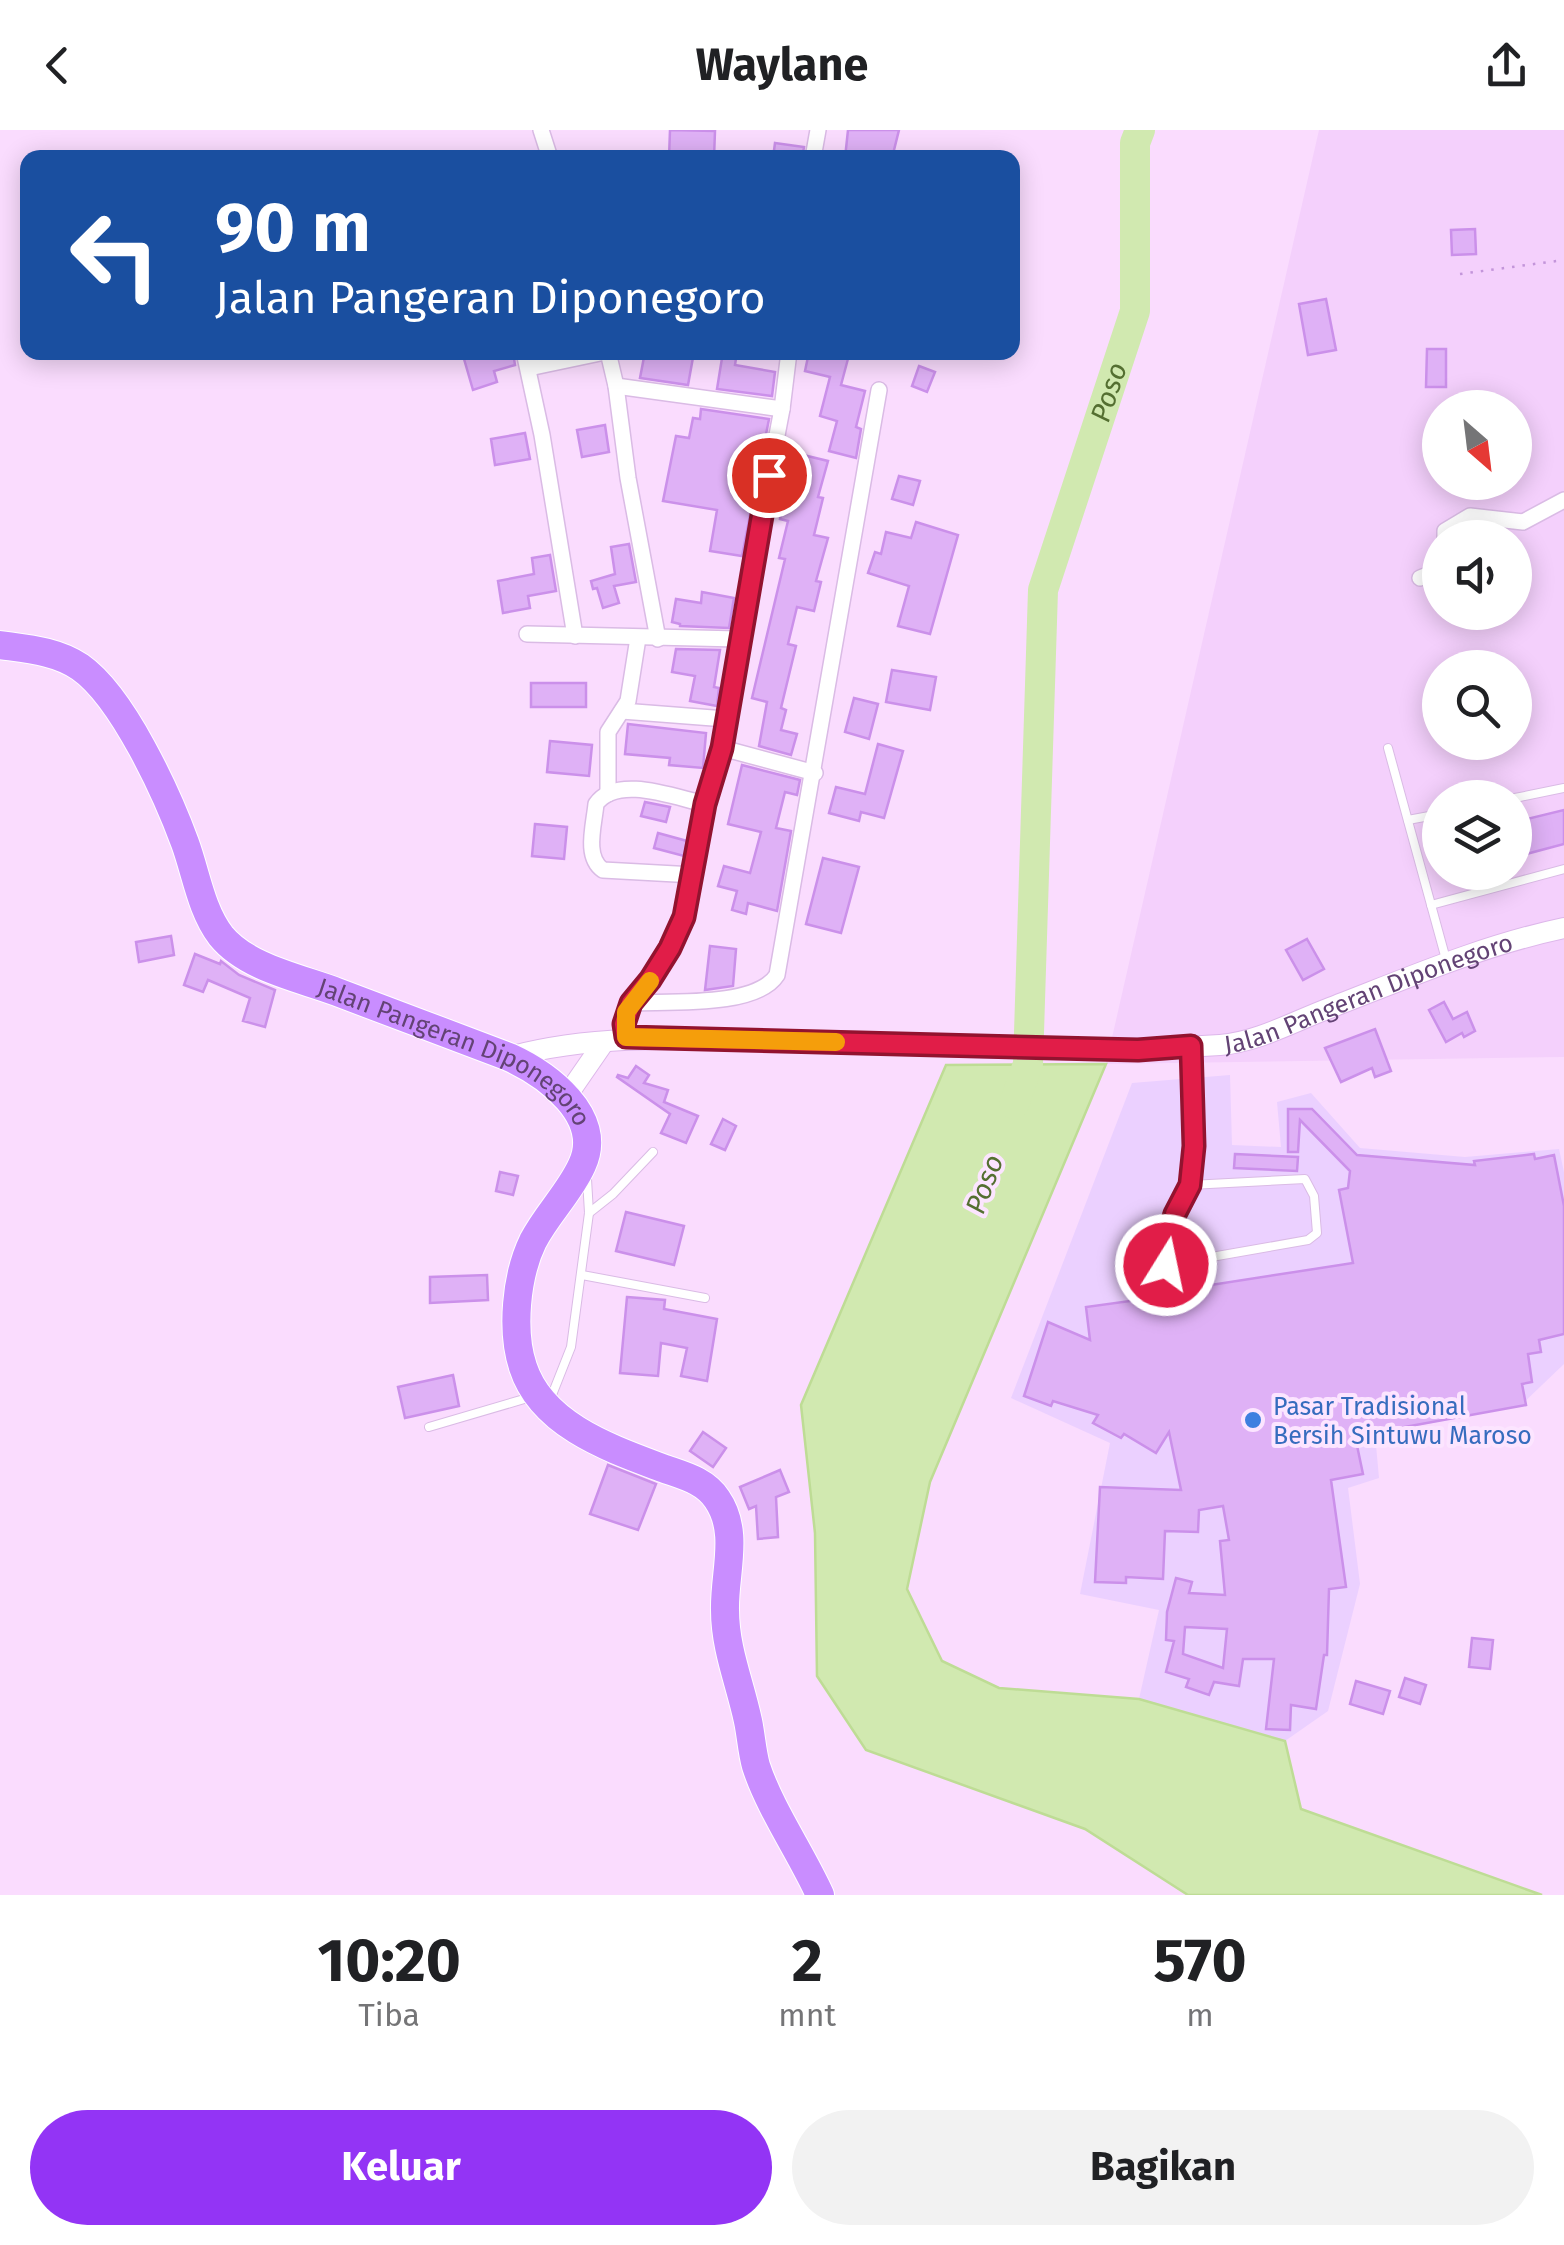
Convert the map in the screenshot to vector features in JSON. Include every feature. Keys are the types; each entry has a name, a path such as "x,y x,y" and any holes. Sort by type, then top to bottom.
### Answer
{"highway":[{"name":"Jalan Pangeran Diponegoro","path":"0,645 50,652 82,668 113,703 156,775 185,842 210,917 221,936 238,951 306,982 509,1057 538,1072 574,1106 584,1128 585,1160 533,1242 525,1264 515,1334 522,1367 541,1403"},
{"path":"541,1403 587,1434 698,1481 722,1508 731,1544 725,1610 728,1649 748,1719 756,1766 820,1895"}],"street":[{"path":"526,360 575,636"},
{"path":"608,360 658,638"},
{"path":"626,1037 624,1024 631,1003 670,948 684,917 705,804 722,748 788,360"},
{"path":"616,386 782,409"},
{"path":"631,1003 709,1000 756,993 774,981 784,949 879,390"},
{"path":"1526,520 1564,500"},
{"path":"1463,520 1470,516 1505,520"},
{"path":"528,634 738,640"},
{"path":"608,794 608,732 634,680 638,638"},
{"path":"622,710 726,719"},
{"path":"722,748 814,773"},
{"path":"694,874 603,870 597,866 592,855 596,804 623,789 705,804"},
{"name":"Jalan Pangeran Diponegoro","path":"509,1057 626,1037 1138,1050 1247,1040 1447,962 1564,928"},
{"path":"566,1096 604,1042"}],"lane":[{"path":"1388,748 1447,962"},
{"path":"1532,795 1564,788"},
{"path":"1408,820 1422,817"},
{"path":"1431,905 1564,868"},
{"path":"1166,1297 1168,1237 1190,1185 1194,1146 1191,1046"},
{"path":"589,1213 653,1152"},
{"path":"428,1427 541,1403 571,1347 589,1213 585,1160"},
{"path":"1166,1265 1308,1240 1317,1233 1314,1196 1306,1179 1190,1185"},
{"path":"582,1275 705,1298"}],"path":[{"path":"1460,274 1564,260"}],"shaded area":[{"path":"1319,130 1564,130 1564,1057 1106,1064"},
{"name":"Pasar Tradisional Bersih Sintuwu Maroso","path":"1230,1075 1232,1145 1281,1147 1277,1102 1311,1093 1360,1148 1465,1157 1559,1149 1564,1172 1564,1364 1520,1406 1375,1434 1379,1478 1348,1488 1360,1584 1328,1711 1285,1741 1139,1699 1159,1610 1080,1594 1110,1443 1011,1398 1132,1083"}],"water":[{"path":"1106,1064 930,1482 907,1589 942,1661 999,1688 1139,1699 1285,1741 1301,1809 1542,1895 1188,1895 1085,1829 866,1750 817,1676 815,1533 801,1405 946,1065"}],"building":[{"path":"670,130 715,131 714,150 669,150"},
{"path":"848,130 899,130 894,150 846,150"},
{"path":"775,143 804,147 803,150 774,150"},
{"path":"1475,229 1476,254 1452,255 1451,230"},
{"path":"1326,299 1336,350 1308,355 1299,304"},
{"path":"1427,349 1446,349 1446,387 1426,387"},
{"path":"464,360 514,360 515,365 494,371 497,382 473,390"},
{"path":"643,360 693,360 688,385 640,378"},
{"path":"722,360 736,360 735,365 775,372 772,396 717,389"},
{"path":"807,360 848,360 841,385 865,391 856,427 861,429 856,458 829,451 837,421 820,416 830,377 805,371"},
{"path":"919,366 935,372 927,392 912,386"},
{"path":"701,409 769,419 742,556 710,551 717,510 663,501 676,436 689,438 693,418 700,419"},
{"path":"605,425 609,452 582,457 577,430"},
{"path":"525,433 530,459 495,465 491,439"},
{"path":"791,452 828,461 818,497 823,498 814,535 828,538 816,581 821,582 814,611 797,607 788,644 796,646 781,708 786,710 781,730 797,734 791,755 759,746 767,702 752,698 785,559 779,558 788,521 780,519"},
{"path":"899,476 920,481 913,505 892,499"},
{"path":"916,522 958,535 930,634 898,626 909,586 868,573 875,552 881,554 886,532 911,538"},
{"path":"629,544 636,582 614,586 619,603 603,608 591,581 615,574 611,547"},
{"path":"550,555 556,591 528,596 530,608 503,613 498,581 534,574 532,558"},
{"path":"702,592 734,598 729,628 680,626 672,622 676,599 701,603"},
{"path":"676,649 720,650 714,687 719,688 717,706 690,701 695,676 672,672"},
{"path":"892,670 936,677 930,710 886,702"},
{"path":"531,683 586,683 586,707 531,707"},
{"path":"854,698 878,704 869,739 845,732"},
{"path":"628,724 706,733 703,768 669,765 670,758 625,754"},
{"path":"550,741 592,745 589,776 547,772"},
{"path":"878,744 903,751 884,818 861,812 859,821 829,813 836,787 865,794"},
{"path":"742,765 800,780 797,795 785,792 776,828 791,831 777,911 748,903 746,914 732,910 737,891 718,886 724,866 750,873 761,832 728,824"},
{"path":"645,802 670,807 666,822 641,816"},
{"path":"1564,810 1564,844 1532,852 1532,818"},
{"path":"535,824 567,827 564,859 532,856"},
{"path":"658,833 687,841 684,856 654,848"},
{"path":"823,858 859,867 841,933 806,924"},
{"path":"171,936 174,955 139,962 136,942"},
{"path":"1307,939 1324,969 1303,980 1286,950"},
{"path":"710,946 736,949 733,986 705,990"},
{"path":"195,954 220,964 221,961 239,975 275,990 265,1027 243,1021 250,998 208,980 203,992 184,985"},
{"path":"1444,1002 1453,1019 1467,1012 1475,1031 1446,1042 1429,1010"},
{"path":"1375,1029 1391,1071 1375,1077 1372,1068 1341,1082 1325,1048"},
{"path":"636,1066 649,1075 644,1083 668,1090 664,1102 698,1116 686,1143 661,1133 670,1114 617,1077 628,1078"},
{"name":"Pasar Tradisional Bersih Sintuwu Maroso","path":"1288,1109 1312,1109 1357,1155 1475,1165 1474,1161 1554,1155 1564,1206 1564,1334 1539,1340 1541,1352 1528,1354 1532,1382 1522,1384 1526,1405 1355,1436 1363,1474 1331,1480 1346,1587 1329,1589 1327,1655 1316,1709 1291,1705 1290,1730 1266,1729 1274,1659 1243,1659 1239,1686 1214,1682 1209,1695 1186,1687 1189,1679 1166,1672 1174,1641 1166,1640 1167,1612 1176,1578 1192,1582 1189,1593 1225,1595 1220,1541 1229,1540 1223,1506 1199,1510 1198,1532 1165,1531 1163,1579 1126,1577 1126,1583 1095,1582 1100,1487 1181,1490 1169,1432 1156,1453 1124,1434 1121,1438 1093,1423 1098,1415 1024,1396 1048,1322 1090,1340 1086,1307 1159,1297 1167,1304 1174,1295 1186,1293 1185,1289 1353,1263 1339,1190 1348,1188 1350,1171 1300,1120 1298,1152 1288,1152","holes":["1185,1627 1227,1629 1223,1668 1183,1654"]},
{"path":"723,1119 736,1126 725,1150 711,1144"},
{"path":"1235,1154 1298,1157 1297,1171 1234,1168"},
{"path":"500,1172 518,1176 513,1195 496,1191"},
{"path":"626,1212 684,1226 674,1265 616,1251"},
{"path":"487,1275 488,1300 430,1303 430,1277"},
{"path":"627,1297 665,1300 664,1309 717,1319 707,1381 681,1376 687,1348 661,1343 658,1376 620,1373"},
{"path":"453,1375 459,1406 405,1418 398,1387"},
{"path":"703,1432 726,1448 713,1467 690,1451"},
{"path":"608,1465 656,1484 638,1530 590,1514"},
{"path":"780,1470 789,1492 776,1497 778,1537 758,1539 756,1506 749,1509 740,1487"},
{"path":"1472,1638 1493,1640 1490,1669 1469,1667"},
{"path":"1405,1678 1426,1685 1420,1704 1399,1697"},
{"path":"1356,1681 1390,1691 1383,1714 1350,1704"}],"waterway":[{"name":"Poso","path":"1014,1104 1028,1064 1043,590 1135,311 1135,143 1140,130"}],"slow traffic":[{"path":"650,981 626,1012 626,1037 836,1042"}],"place":[{"name":"Pasar Tradisional Bersih Sintuwu Maroso","path":"1253,1420"}],"route":[{"path":"769,475 722,748 705,804 684,917 670,948 626,1012 626,1037 1138,1050 1191,1046 1194,1146 1190,1185 1168,1237 1166,1265"}]}
